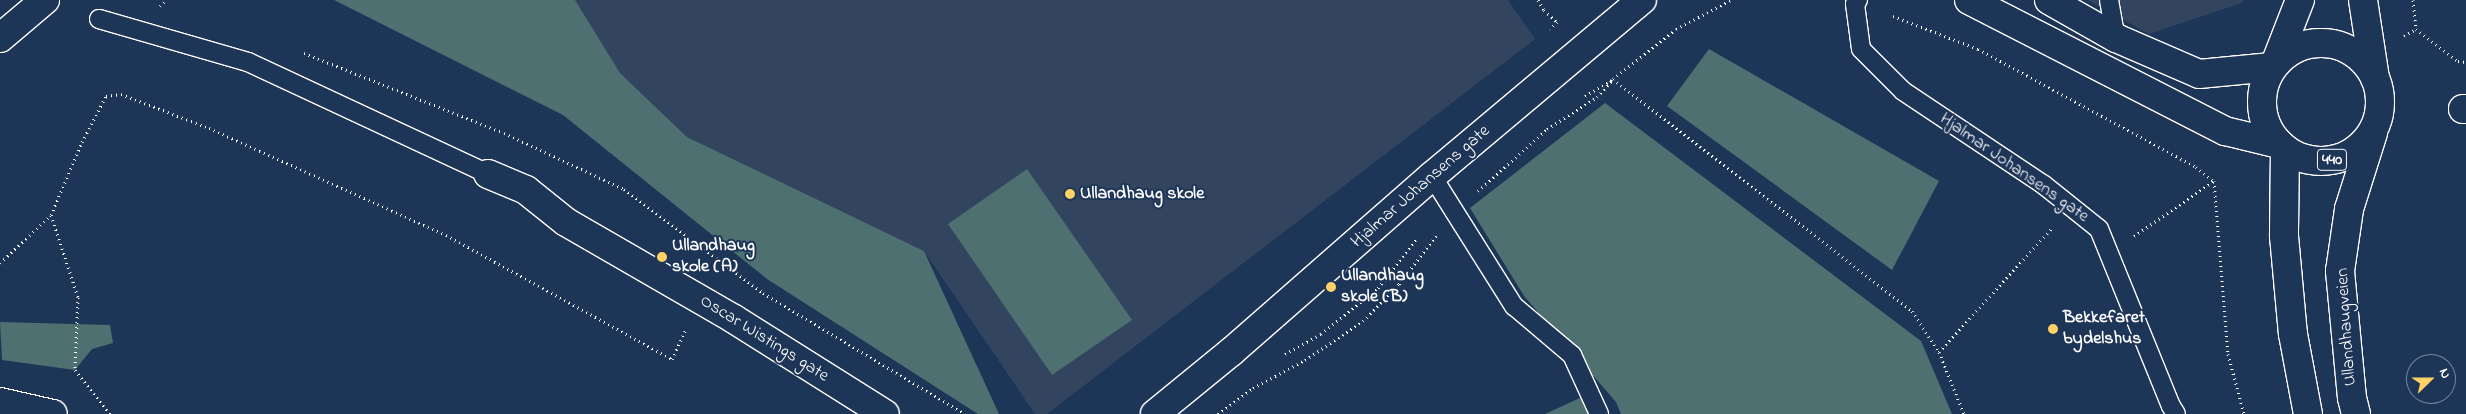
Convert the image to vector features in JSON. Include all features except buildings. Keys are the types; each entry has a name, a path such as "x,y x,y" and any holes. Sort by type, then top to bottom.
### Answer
{"main road":[{"path":"0,38 45,0"},
{"name":"Hjalmar Johansens gate","path":"1155,414 1230,352 1432,176 1642,0"},
{"path":"1969,0 2225,131 2282,146"},
{"path":"2049,0 2116,38 2199,74 2274,65"},
{"path":"2300,0 2274,65 2265,82 2262,98 2263,116 2269,131 2282,146 2284,236 2293,334 2308,414"},
{"name":"440","path":"2282,146 2300,158 2319,161 2336,159 2353,152 2366,139 2376,124 2380,108 2380,93 2375,78 2363,0"},
{"name":"440","path":"2274,65 2290,51 2303,46 2329,43 2348,49 2364,62 2375,78"},
{"name":"Ullandhaugveien","path":"2356,414 2352,398 2340,270 2349,209 2376,124"},
{"name":"Oscar Wistings gate","path":"488,174 526,190 566,222 734,319 885,414"},
{"path":"0,402 53,414"}],"lane":[{"name":"Hjalmar Johansens gate","path":"1858,0 1855,4 1861,49 1903,91 2072,206 2099,229 2171,406 2176,414"},
{"path":"2109,0 2116,38"},
{"path":"99,19 248,62 488,174"},
{"path":"1432,176 1514,306 1572,355 1599,414"}],"path":[{"path":"1538,0 1544,10 1557,22"},
{"path":"1732,0 1676,29 1613,79 1912,311 1939,352 1964,414"},
{"path":"2413,0 2416,29 2458,61 2466,62"},
{"path":"1893,16 1978,49 2196,167 2214,181 2228,354 2244,414"},
{"path":"2402,38 2416,29"},
{"path":"0,263 51,215 82,142 106,96 121,94 209,128 446,235 672,359 685,331"},
{"path":"544,151 624,189 763,293 965,414"},
{"path":"2109,253 2214,181"},
{"path":"1939,352 2072,206"},
{"path":"51,215 78,297 75,370 110,414"},
{"path":"1279,357 1321,334 1378,288 1419,235"},
{"path":"1218,414 1253,388"}],"shaded area":[{"name":"Ullandhaug skole","path":"574,0 1508,0 1535,39 1047,414 1035,414 924,251 687,137 620,73"},
{"path":"2087,0 2243,0 2242,3 2149,34"}],"green space":[{"path":"334,0 575,0 620,73 687,137 924,251 999,414 978,414 767,279 563,115"},
{"path":"1709,49 1939,181 1892,270 1667,106"},
{"path":"1605,103 1921,341 1952,414 1621,414 1616,402 1524,296 1470,208"},
{"path":"1027,169 1132,320 1052,375 948,224"},
{"path":"0,322 110,325 113,343 92,349 75,370 2,360"},
{"path":"1582,397 1589,414 1545,414"}],"place":[{"name":"Ullandhaug skole","path":"1070,194"},
{"name":"Ullandhaug skole (A)","path":"662,257"},
{"name":"Ullandhaug skole (B)","path":"1331,287"},
{"name":"Bekkefaret bydelshus","path":"2053,329"}]}
